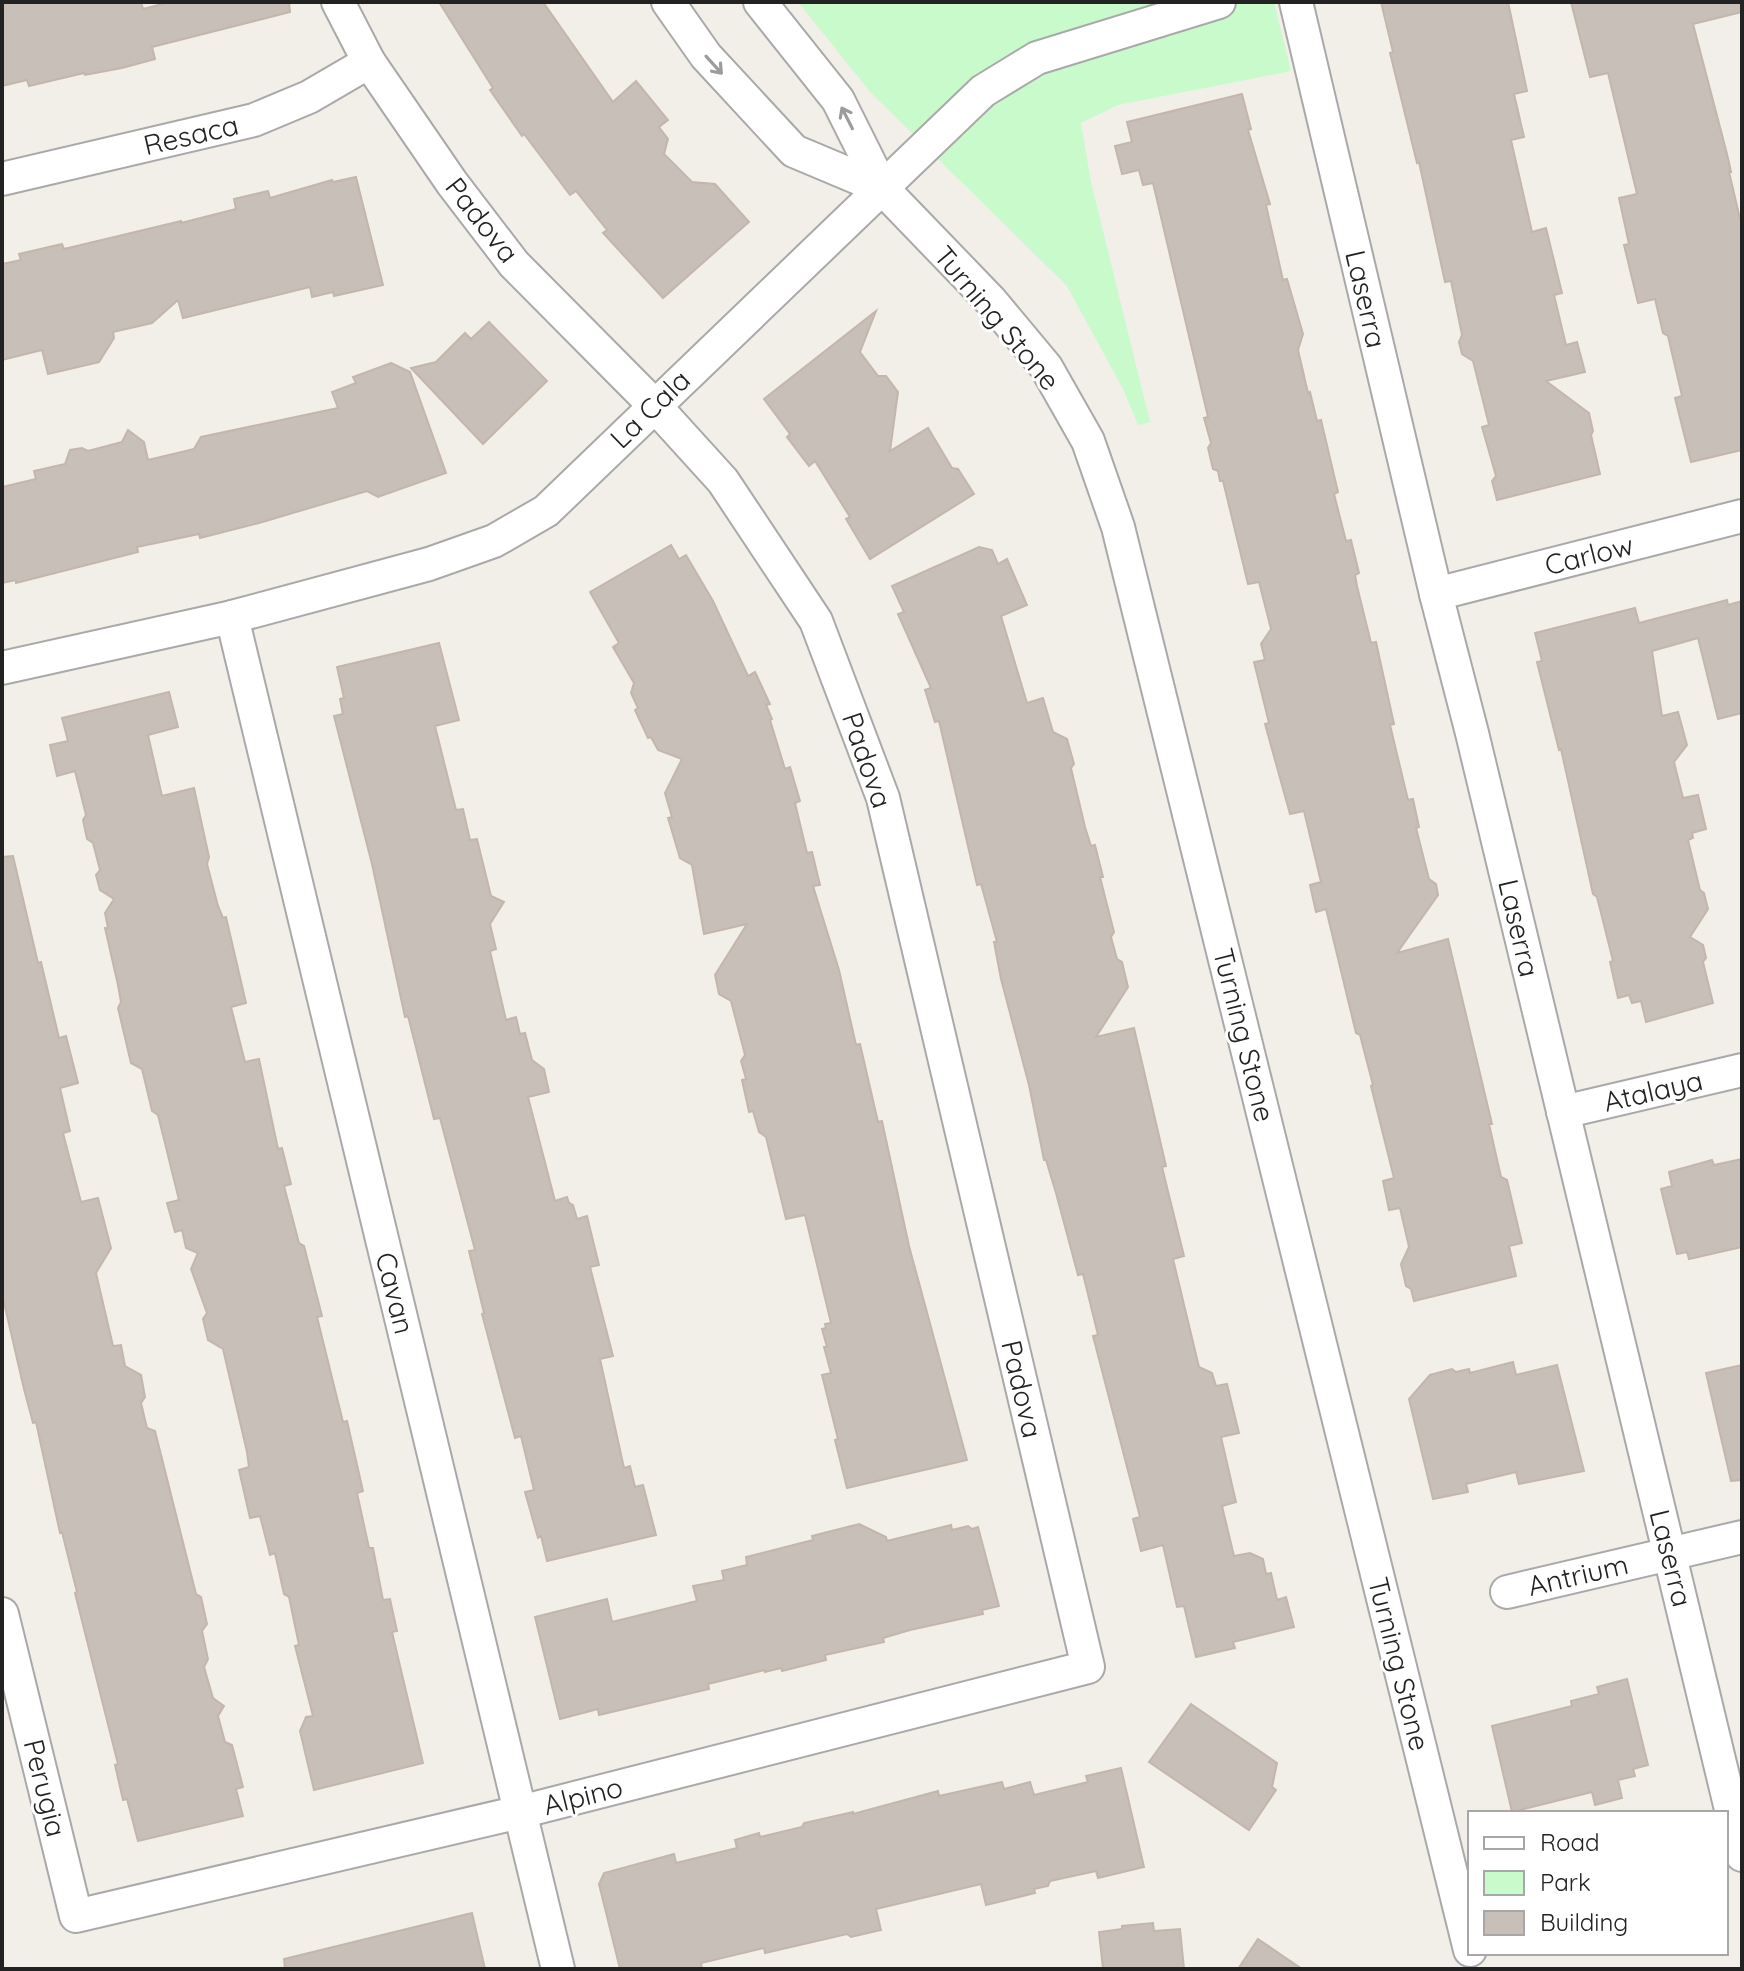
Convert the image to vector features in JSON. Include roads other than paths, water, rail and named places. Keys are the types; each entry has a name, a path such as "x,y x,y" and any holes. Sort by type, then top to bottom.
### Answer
{"street":[{"name":"Padova","path":"338,2 369,62 452,183 514,264 654,405 723,481 816,621 883,798 1088,1667"},
{"name":"Turning Stone","path":"668,2 706,56 794,151 882,188"},
{"name":"Turning Stone","path":"760,2 838,100 882,188 991,301 1046,367 1088,441 1118,527 1468,1944"},
{"name":"La Cala","path":"2,668 232,617 429,564 494,541 546,511 983,91 1037,58 1219,2"},
{"name":"Laserra","path":"1296,2 1436,594 1476,748 1742,1855"},
{"name":"Resaca","path":"2,179 254,120 309,97 369,62"},
{"name":"Carlow","path":"1436,594 1742,516"},
{"name":"Cavan","path":"232,617 558,1969"},
{"name":"Atalaya","path":"1563,1112 1742,1070"},
{"name":"Antrium","path":"1507,1592 1742,1537"},
{"name":"Perugia","path":"2,1614 76,1916"},
{"name":"Alpino","path":"76,1916 520,1812 1088,1667"}]}
